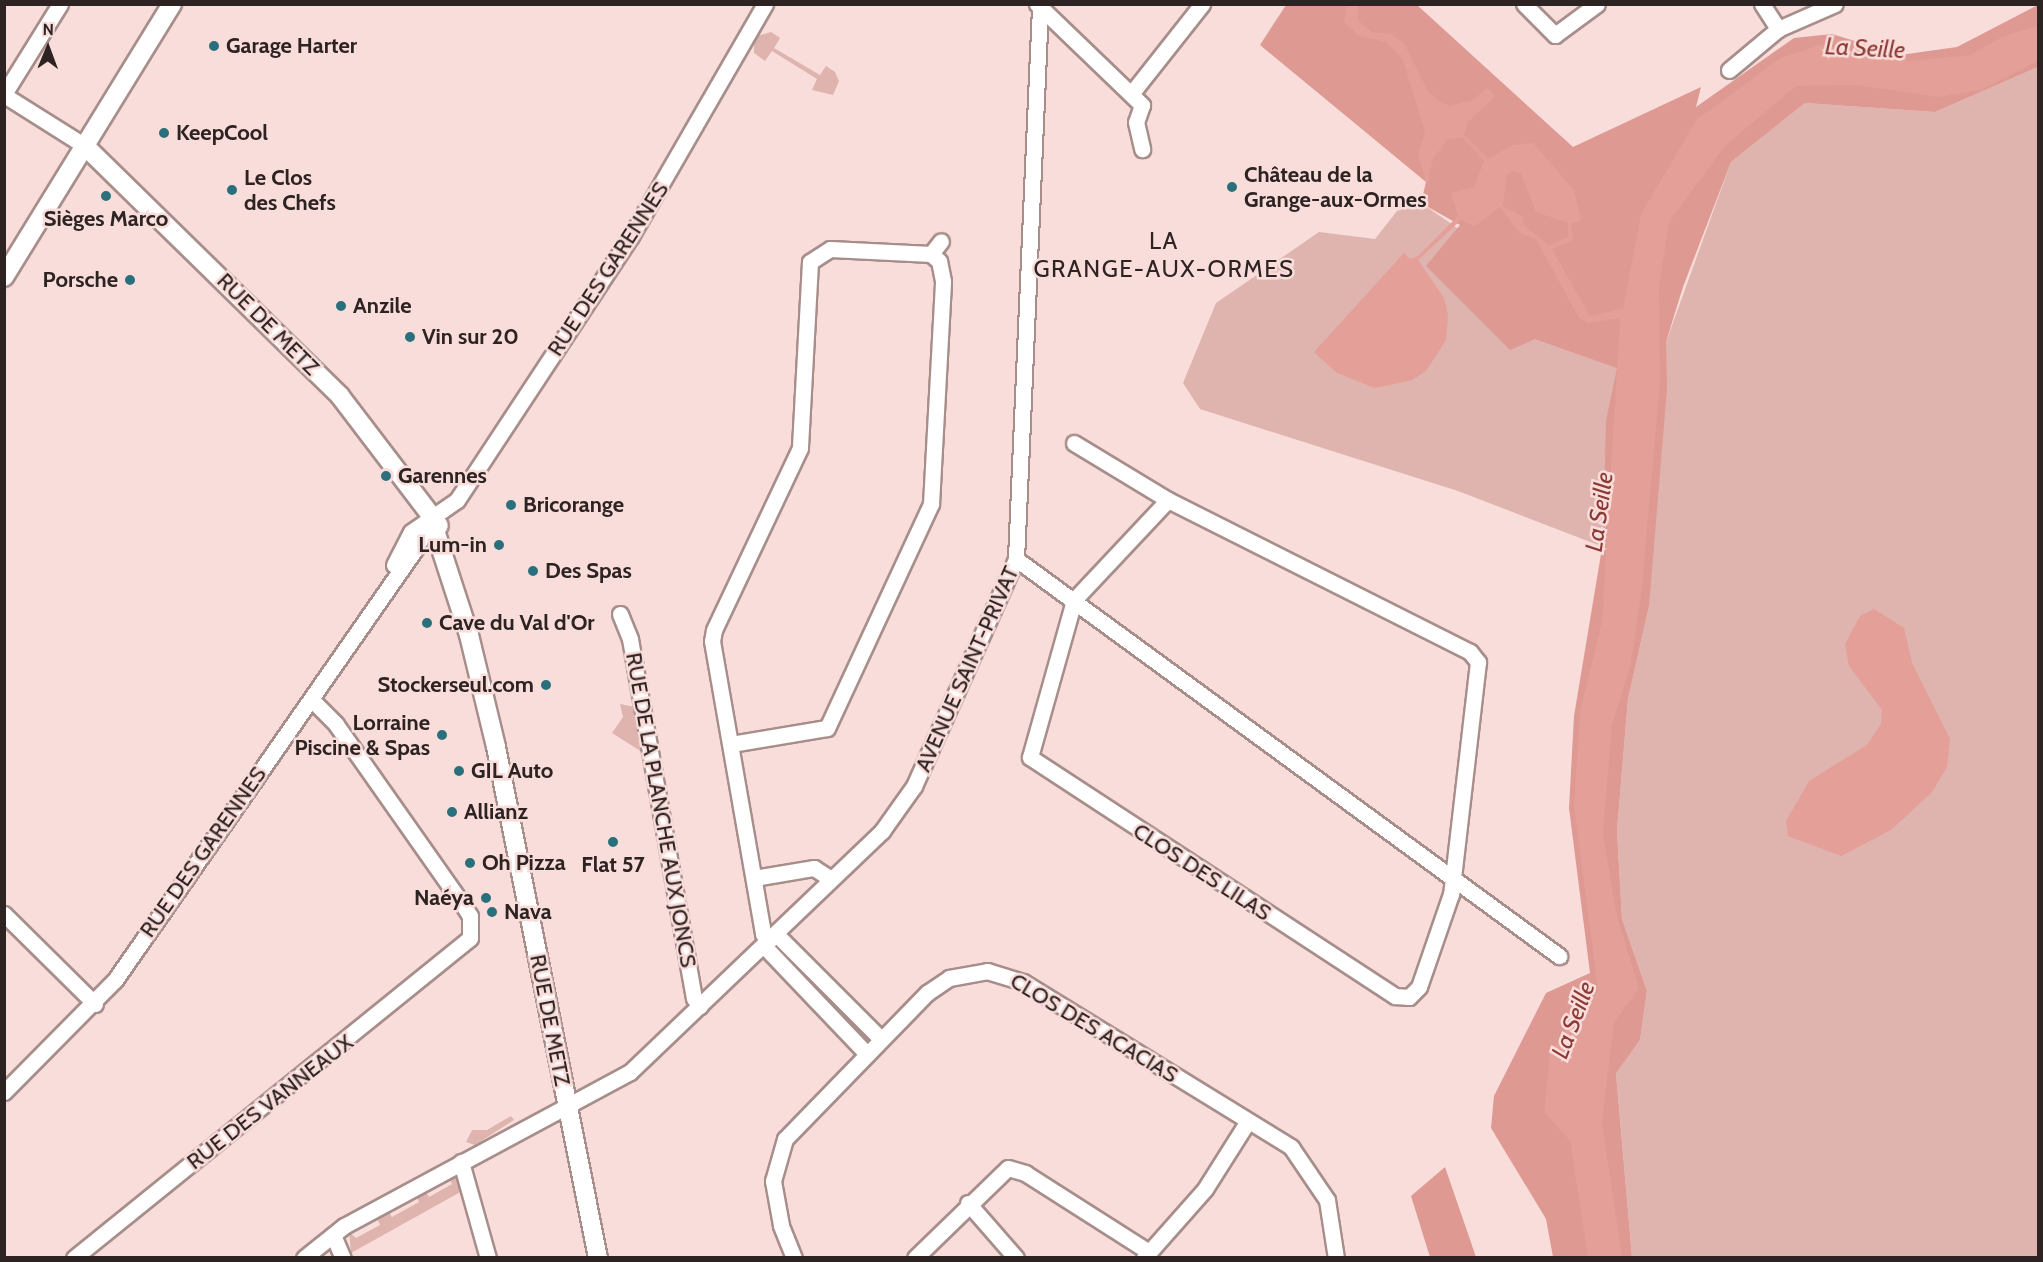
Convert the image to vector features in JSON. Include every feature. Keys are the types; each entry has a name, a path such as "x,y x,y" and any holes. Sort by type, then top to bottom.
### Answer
{"main road":[{"path":"4,277 172,4"},
{"name":"RUE DE METZ","path":"85,146 340,396 431,518 469,635 496,747 598,1257"}],"street":[{"path":"60,4 4,94 85,146"},
{"name":"RUE DES GARENNES","path":"4,1092 95,1004 377,600 411,532 457,500 631,236 765,4"},
{"path":"1131,94 1202,4"},
{"path":"1524,4 1555,34 1598,4"},
{"path":"1762,4 1778,29"},
{"path":"1729,70 1778,29 1835,4"},
{"path":"1039,6 1142,105 1136,122 1142,149"},
{"name":"AVENUE SAINT-PRIVAT","path":"304,1257 333,1235 461,1162 630,1072 882,831 914,786 1016,559 1039,6"},
{"path":"1037,38 1053,19"},
{"path":"931,254 941,241"},
{"path":"731,744 827,728 931,504 943,281 939,261 931,254 830,249 810,262 800,448 714,630 731,744 763,934 880,1038"},
{"name":"CLOS DES LILAS","path":"1074,443 1168,500 1475,656 1480,673 1453,879 1419,987 1409,997 1395,996 1036,766 1029,747 1074,600 1168,500"},
{"path":"1016,559 1559,956"},
{"name":"RUE DE LA PLANCHE AUX JONCS","path":"620,614 630,639 694,998 700,1006"},
{"name":"RUE DES VANNEAUX","path":"74,1257 465,946 472,934 470,916 336,724 310,699"},
{"path":"754,878 814,868 831,879"},
{"path":"4,914 95,1004"},
{"path":"770,940 866,1053"},
{"name":"CLOS DES ACACIAS","path":"794,1257 775,1196 778,1153 794,1127 880,1038 937,984 966,973 1000,974 1023,982 1291,1147 1312,1171 1332,1216 1335,1257"},
{"path":"915,1257 998,1173 1014,1168 1146,1255 1205,1189 1248,1121"},
{"path":"461,1162 489,1257"},
{"path":"968,1203 1016,1257"},
{"path":"333,1235 344,1257"}],"shaded area":[{"path":"1286,5 1417,5 1573,147 1701,87 1696,107 1794,38 1832,34 1900,55 1957,47 2038,5 2038,67 1935,112 1805,103 1731,162 1683,287 1666,342 1667,388 1649,606 1628,699 1617,831 1622,919 1647,991 1640,1040 1616,1073 1632,1257 1553,1257 1546,1219 1491,1128 1494,1096 1546,993 1590,973 1569,808 1574,716 1603,542 1606,421 1617,368 1535,339 1510,350 1426,266 1460,225 1421,203 1426,182 1260,45"},
{"path":"1347,5 1358,5 1358,20 1372,32 1391,34 1404,43 1428,91 1449,106 1471,101 1487,88 1495,96 1468,122 1464,135 1488,159 1512,145 1533,143 1574,190 1581,220 1571,224 1573,240 1552,249 1590,316 1623,309 1641,214 1697,119 1781,58 1820,45 1911,61 1970,55 2002,37 2038,26 2038,61 1981,90 1939,97 1855,85 1796,86 1724,147 1669,222 1659,287 1660,381 1642,588 1631,664 1612,725 1603,835 1617,916 1639,988 1614,1023 1602,1122 1622,1257 1588,1257 1570,1141 1544,1112 1550,1052 1598,991 1574,806 1580,712 1602,621 1620,318 1588,323 1579,318 1536,239 1519,233 1500,207 1475,226 1461,220 1418,260 1444,298 1448,315 1446,340 1426,371 1412,380 1375,388 1337,373 1314,352 1404,253 1410,259 1418,256 1458,216 1451,193 1474,187 1484,161 1462,138 1448,139 1433,159 1427,185 1418,155 1425,132 1403,60 1386,42 1359,36 1344,22","holes":["1513,171 1521,174 1536,212 1568,223 1568,237 1549,245 1524,225 1523,217 1503,206 1507,175"]},
{"path":"771,32 780,38 774,48 820,75 826,66 835,72 839,81 833,95 812,90 817,79 772,51 765,61 754,53 754,37"},
{"path":"2038,67 2038,1257 1632,1257 1616,1072 1640,1040 1647,991 1622,919 1617,831 1628,699 1649,606 1650,565 1458,491 1200,409 1183,383 1216,303 1319,232 1375,239 1397,211 1421,203 1479,243 1666,342 1731,162 1805,103 1935,112"},
{"path":"1874,609 1904,628 1912,663 1950,739 1947,767 1932,792 1891,830 1841,856 1788,836 1786,821 1809,781 1867,745 1881,724 1882,710 1849,666 1845,644 1860,616"},
{"path":"620,704 635,707 642,752 612,733 623,717"},
{"path":"511,1116 514,1120 475,1145 466,1142 472,1130 487,1130"},
{"path":"1445,1167 1476,1257 1430,1257 1411,1196"},
{"path":"448,1176 456,1176 464,1190 351,1253 349,1232 356,1238 380,1225 376,1216 388,1210 392,1217 419,1202 416,1194 424,1189 429,1197 452,1184"}],"place":[{"name":"Garage Harter","path":"214,46"},
{"name":"KeepCool","path":"164,133"},
{"name":"Château de la Grange-aux-Ormes","path":"1232,187"},
{"name":"Le Clos des Chefs","path":"232,190"},
{"name":"Sièges Marco","path":"106,196"},
{"name":"Porsche","path":"130,280"},
{"name":"Anzile","path":"341,306"},
{"name":"Vin sur 20","path":"410,337"},
{"name":"Garennes","path":"386,476"},
{"name":"Bricorange","path":"511,505"},
{"name":"Lum-in","path":"499,545"},
{"name":"Des Spas","path":"533,571"},
{"name":"Cave du Val d'Or","path":"427,623"},
{"name":"Stockerseul.com","path":"546,685"},
{"name":"Lorraine Piscine & Spas","path":"442,735"},
{"name":"GIL Auto","path":"459,771"},
{"name":"Allianz","path":"452,812"},
{"name":"Flat 57","path":"613,842"},
{"name":"Oh Pizza","path":"470,863"},
{"name":"Naéya","path":"486,898"},
{"name":"Nava","path":"492,912"}],"district":[{"name":"LA GRANGE-AUX-ORMES","path":"1164,255"}],"water label":[{"name":"La Seille","path":"1865,48"},
{"name":"La Seille","path":"1599,512"},
{"name":"La Seille","path":"1573,1020"}]}
